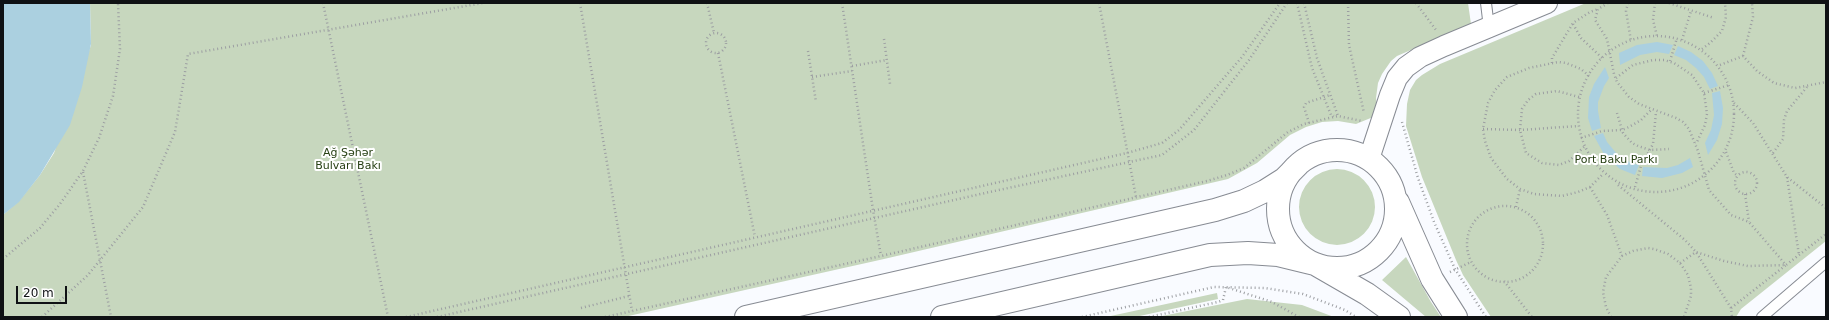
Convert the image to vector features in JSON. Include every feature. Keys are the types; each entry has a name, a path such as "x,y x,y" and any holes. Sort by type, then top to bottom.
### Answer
{"main road":[{"path":"746,317 1215,210 1244,201 1265,191 1284,179 1298,165 1314,155 1333,150 1351,152 1369,159 1383,172 1393,188 1432,279 1456,317"},
{"path":"1298,165 1285,180 1278,199 1278,219 1285,238 1298,254 1367,294 1399,317"},
{"path":"942,317 1210,255 1248,253 1278,255 1334,269 1353,266 1371,258 1385,244 1394,227 1397,207 1393,188"}],"street":[{"path":"1369,159 1390,94 1397,78 1406,67 1420,57 1546,3"}],"lane":[{"path":"1486,3 1488,28"},
{"path":"1762,317 1826,262"}],"path":[{"path":"3,259 40,228 60,204 83,171 99,138 113,96 120,49 118,3"},
{"path":"323,3 388,317"},
{"path":"42,317 100,262 143,207 175,132 188,54 483,3"},
{"path":"580,3 632,311"},
{"path":"707,3 714,33"},
{"path":"842,3 872,210 881,256"},
{"path":"1100,3 1136,197"},
{"path":"406,317 624,266 1127,153 1162,143 1179,130 1242,57 1280,3"},
{"path":"437,317 874,218 1162,155 1194,130 1249,60 1287,3"},
{"path":"1304,3 1310,35 1338,116"},
{"path":"605,317 881,256 1227,175 1244,168 1256,160 1288,132 1309,123 1338,116 1366,121 1349,45 1348,3"},
{"path":"1416,3 1436,31"},
{"path":"1552,63 1552,58 1573,24 1590,12 1608,3"},
{"path":"1628,3 1626,11 1631,41"},
{"path":"1655,3 1653,20 1656,36"},
{"path":"1670,3 1714,18"},
{"path":"1702,49 1710,44 1722,31 1726,17 1725,3"},
{"path":"1743,56 1753,17 1752,3"},
{"path":"1598,9 1595,20 1607,38 1616,78 1629,97 1651,110 1683,122 1692,134 1696,144 1709,190 1731,215 1749,222 1786,265"},
{"path":"1682,40 1691,10"},
{"path":"1573,24 1581,38 1602,58"},
{"path":"714,33 722,36 726,41 723,50 718,53 711,52 706,44 708,37 714,33"},
{"path":"1618,185 1668,190 1694,182 1704,176 1726,152 1733,124 1734,103 1729,85 1720,65 1702,49 1677,38 1656,36 1631,41 1609,52 1602,58 1584,84 1579,97 1577,112 1578,126 1584,147 1602,174 1618,185 1685,240 1696,252 1731,308 1732,317"},
{"path":"1670,61 1677,38"},
{"path":"884,39 890,84"},
{"path":"808,51 816,102"},
{"path":"718,53 755,237"},
{"path":"1720,65 1743,56"},
{"path":"1743,56 1757,72 1774,83 1796,88 1826,82"},
{"path":"852,66 887,60"},
{"path":"1616,78 1623,71 1643,61 1670,61 1684,68 1692,75 1704,93 1707,114 1703,130 1696,144"},
{"path":"1589,76 1581,68 1566,63 1552,63 1522,70 1507,77 1501,83 1488,103 1483,129 1485,141 1491,158 1507,179 1520,189 1534,194 1562,196 1590,187 1602,174"},
{"path":"812,77 852,72"},
{"path":"1704,93 1729,85"},
{"path":"1773,154 1783,139 1784,120 1787,111 1808,86"},
{"path":"1579,97 1557,91 1548,91 1536,94 1528,100 1522,109 1520,130 1526,153 1542,163 1559,165 1569,162 1584,147"},
{"path":"1309,123 1304,107 1306,103 1330,96"},
{"path":"1734,103 1753,123 1787,177 1826,208"},
{"path":"1581,138 1602,131 1622,130 1641,120 1651,110"},
{"path":"1635,187 1641,166 1650,150 1654,137 1656,112"},
{"path":"1617,113 1622,130 1632,142 1638,146 1650,150 1669,149"},
{"path":"1402,126 1434,222 1455,269 1486,317"},
{"path":"1483,129 1520,130 1578,126"},
{"path":"1726,152 1734,173 1738,176"},
{"path":"83,171 111,317"},
{"path":"1747,172 1755,177 1756,187 1752,192 1745,194 1737,189 1735,182 1738,176 1747,172"},
{"path":"1787,177 1800,255"},
{"path":"1590,187 1607,215 1622,256"},
{"path":"1516,207 1520,189"},
{"path":"1745,194 1749,222"},
{"path":"1504,205 1516,207 1527,212 1541,231 1543,244 1541,257 1534,269 1523,277 1511,282 1504,281 1498,281 1485,277 1475,268 1468,257 1466,244 1468,232 1474,221 1482,213 1492,208 1504,205"},
{"path":"1731,308 1826,234"},
{"path":"1611,317 1606,307 1603,292 1606,277 1622,256 1633,251 1654,249 1668,254 1680,263 1688,275 1691,288 1690,302 1684,317"},
{"path":"1680,263 1696,252"},
{"path":"1696,252 1724,261 1748,266 1786,265"},
{"path":"1504,281 1532,317"},
{"path":"1082,317 1214,287 1265,288 1303,294 1344,310 1356,317"},
{"path":"1149,317 1218,302 1223,300 1226,287"},
{"path":"1226,287 1272,302 1299,317"},
{"path":"581,308 629,296"}],"green space":[{"name":"Ağ Şəhər Bulvarı Bakı","path":"90,3 1468,3 1471,24 1397,56 1391,61 1378,83 1376,98 1378,115 1356,124 1338,121 1322,122 1306,127 1290,135 1257,163 1228,179 884,259 624,317 3,317 3,215 19,201 40,175 54,153 91,45"},
{"name":"Port Baku Parkı","path":"1586,3 1826,3 1826,241 1741,309 1736,317 1491,317 1463,275 1422,177 1406,126 1407,104 1410,90 1416,80 1440,64"},
{"path":"1330,169 1344,169 1358,175 1369,186 1375,200 1375,214 1372,222 1364,234 1358,239 1344,245 1330,245 1316,239 1305,228 1299,214 1299,200 1305,186 1316,175"},
{"path":"1406,257 1441,317 1426,317 1382,280"},
{"path":"1217,293 1218,299 1135,317 1106,317"},
{"path":"1247,299 1302,305 1334,317 1157,317"}],"water":[{"path":"3,3 90,3 91,44 82,87 70,125 40,175 19,202 3,215"},
{"path":"1657,42 1673,45 1669,54 1657,52 1640,55 1620,65 1619,53 1637,45"},
{"path":"1678,46 1691,52 1703,61 1712,73 1718,86 1710,89 1704,77 1696,68 1686,60 1674,55"},
{"path":"1605,67 1609,78 1604,86 1598,102 1601,128 1592,131 1588,118 1589,97 1594,84"},
{"path":"1720,91 1723,108 1722,124 1717,140 1708,155 1705,143 1711,130 1714,115 1712,93"},
{"path":"1603,133 1607,142 1617,154 1631,163 1639,165 1635,175 1620,169 1605,156 1594,136"},
{"path":"1690,158 1693,167 1682,173 1662,178 1642,176 1643,167 1667,168 1678,165"}]}
